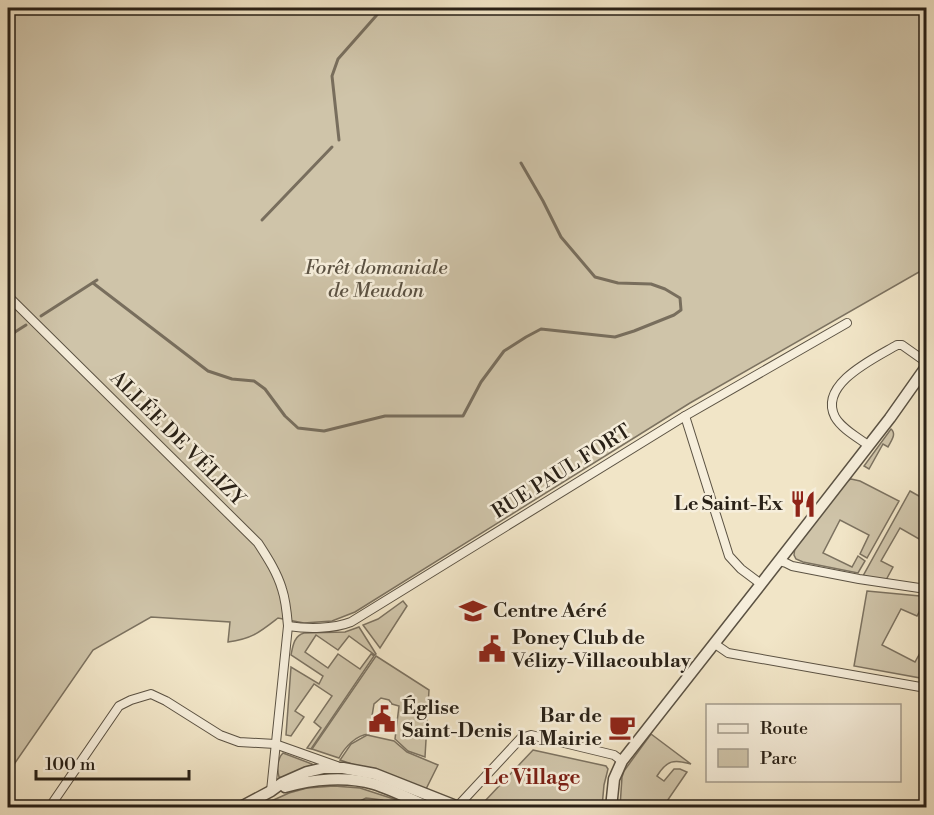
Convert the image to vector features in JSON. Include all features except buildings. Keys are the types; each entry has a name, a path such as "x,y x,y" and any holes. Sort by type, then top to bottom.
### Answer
{"street":[{"name":"ALLÉE DE VÉLIZY","path":"8,296 258,543 269,561 282,588 288,626 271,791"},
{"name":"RUE PAUL FORT","path":"288,626 332,626 351,622 685,416 847,323"},
{"path":"868,445 843,427 835,417 832,405 839,385 854,371 897,345 902,345 927,362"},
{"path":"610,807 614,779 622,761 715,644 927,366"},
{"path":"685,416 729,556 761,584"},
{"path":"779,561 792,566 848,577 927,589"},
{"path":"715,644 728,653 927,688"},
{"path":"49,807 119,706 151,694 220,735 239,742 275,744 343,768 375,774 458,807 521,738 531,735 614,755 622,761"},
{"path":"239,807 307,772 324,768 343,768"},
{"path":"271,791 301,783 350,780 373,784 431,807"}],"green space":[{"name":"Forêt domaniale de Meudon","path":"8,8 407,8 425,13 443,8 926,8 926,268 690,403 355,612 332,621 304,623 278,618 255,634 228,642 230,622 151,617 93,650 8,773"},
{"path":"891,429 893,435 888,447 883,444 869,469 864,466"},
{"path":"851,479 860,481 899,501 867,558 860,554 869,535 840,520 823,553 852,567 858,556 865,561 858,573 796,559 795,547 846,481"},
{"path":"910,491 926,500 926,543 900,528 881,561 893,567 886,580 863,576"},
{"path":"867,591 920,596 926,599 917,616 901,609 882,645 915,662 926,642 926,679 854,666"},
{"path":"403,601 407,606 380,648 363,625 378,619"},
{"path":"359,627 375,655 349,636 338,650 316,635 305,652 328,668 338,654 360,669 371,654 374,656 311,749 307,748 321,728 314,722 332,696 314,684 295,711 304,717 291,736 286,735 291,667 319,684 323,676 291,655 294,641 304,633 345,632"},
{"path":"376,656 429,690 425,757 408,751 395,739 399,706 381,698 374,704 369,734 351,742 339,758 312,749"},
{"path":"651,734 691,764 671,762 657,776 664,781 674,769 687,772 663,807 620,807 624,771"},
{"path":"367,735 394,741 407,752 438,765 426,789 340,760 351,744"},
{"path":"533,750 606,766 608,769 602,807 484,807 484,802"},
{"path":"283,753 312,764 312,766 283,778 279,777 278,765"},
{"path":"334,786 360,788 403,802 401,808 382,800 366,798 348,807 310,807 301,802 297,807 258,807 289,793 307,788"}],"waterway":[{"path":"339,140 332,76 338,59 383,8"},
{"path":"262,220 332,147"},
{"path":"93,283 208,371 232,379 254,381 265,389 285,416 298,428 324,431 385,416 463,416 481,382 504,351 541,329 615,337 674,315 681,310 680,298 665,289 651,284 618,283 595,277 561,237 521,163"},
{"path":"41,316 97,280"},
{"path":"8,340 26,325"}],"place":[{"name":"Le Saint-Ex","path":"803,504"},
{"name":"Centre Aéré","path":"473,611"},
{"name":"Poney Club de Vélizy-Villacoublay","path":"492,649"},
{"name":"Église Saint-Denis","path":"382,719"},
{"name":"Bar de la Mairie","path":"622,727"}],"district":[{"name":"Le Village","path":"532,778"}]}
